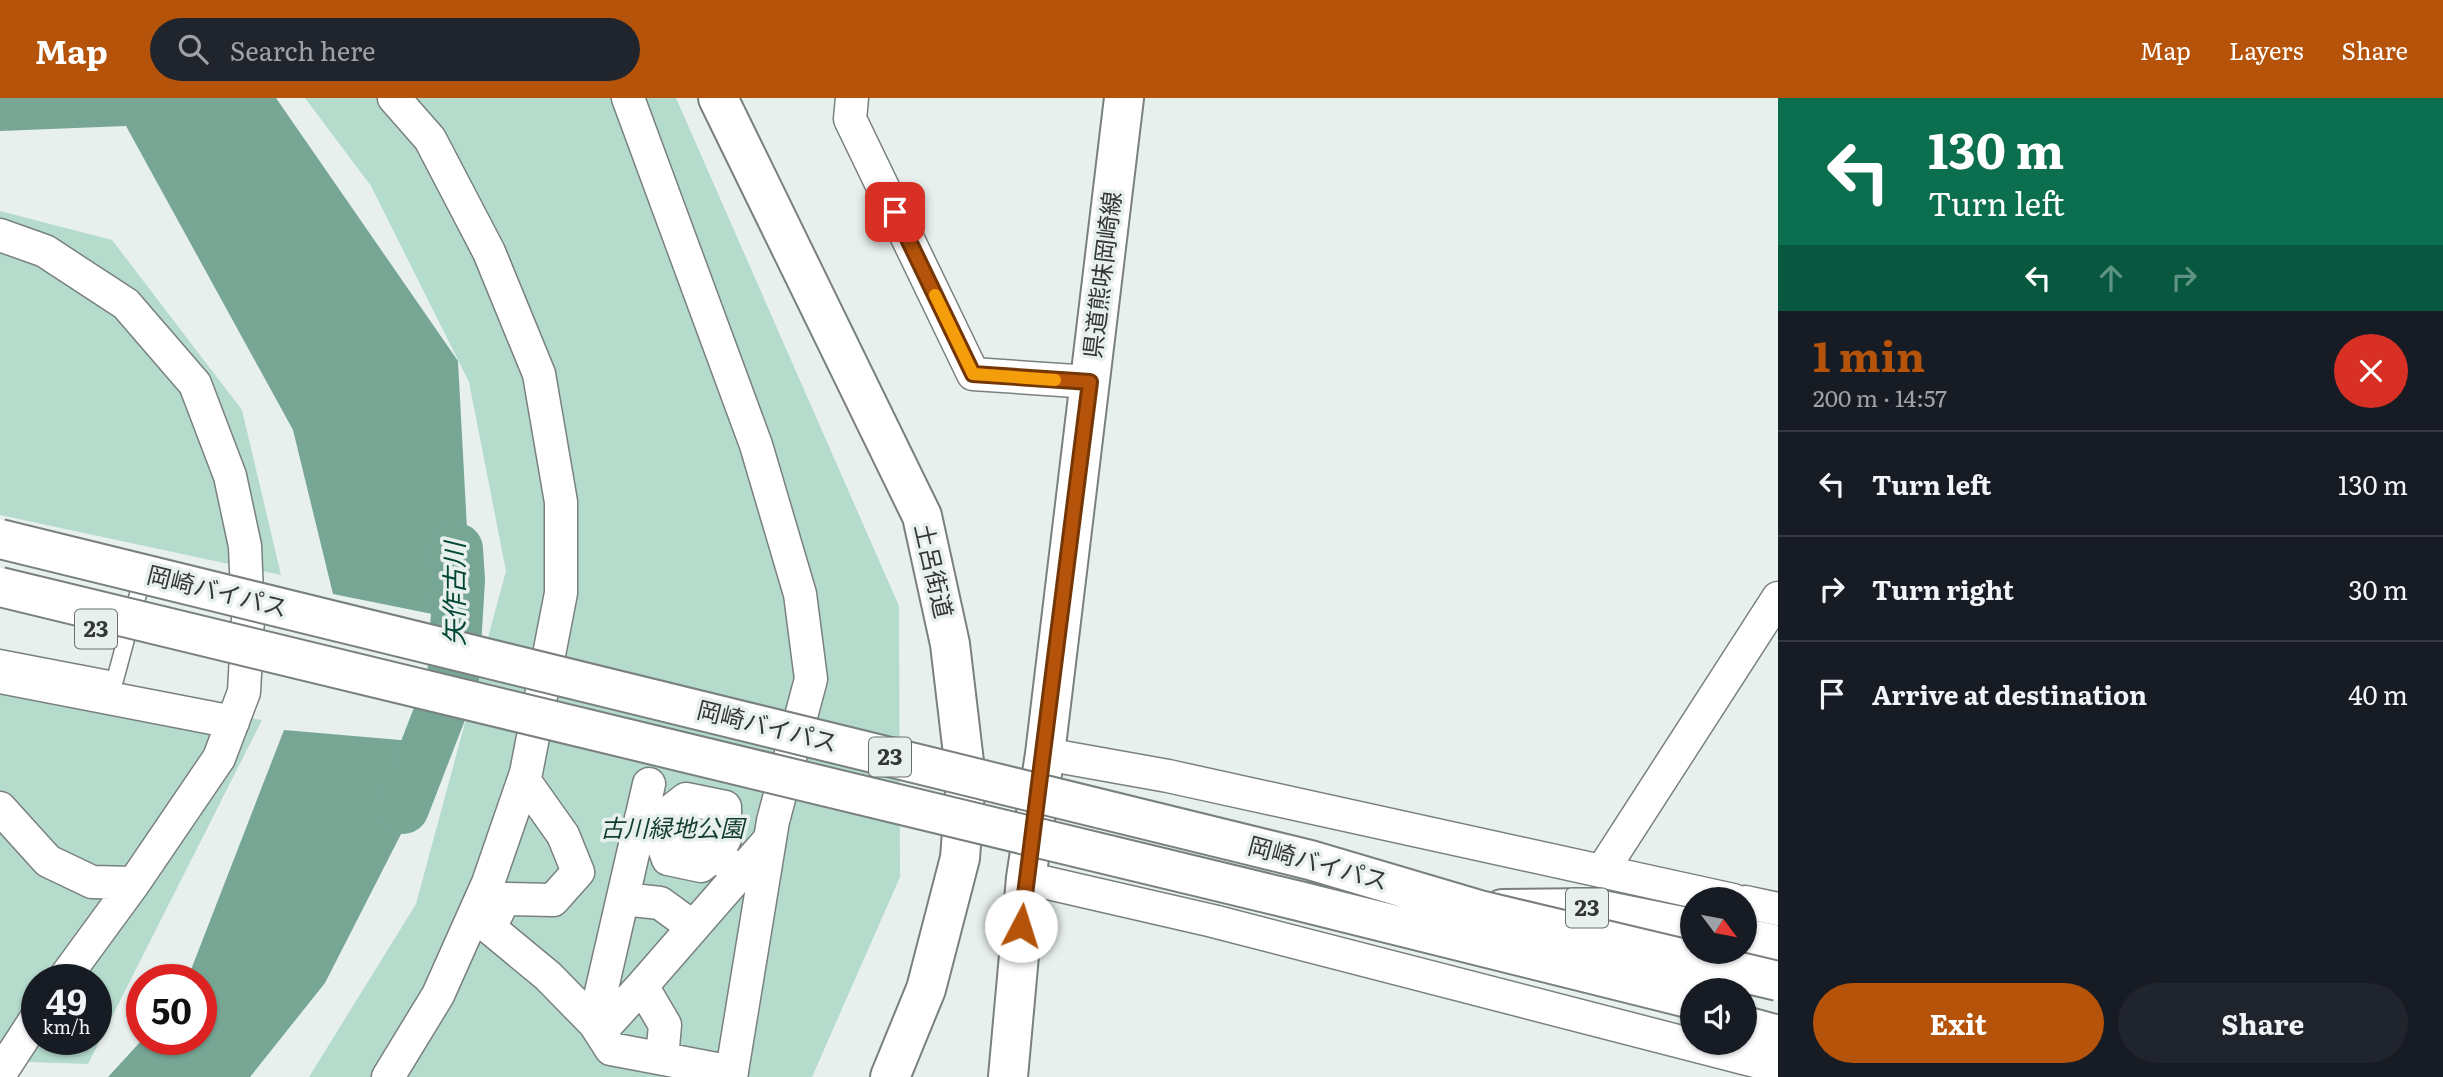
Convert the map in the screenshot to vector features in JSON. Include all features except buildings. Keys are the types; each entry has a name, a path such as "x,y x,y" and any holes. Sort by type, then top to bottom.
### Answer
{"main road":[{"name":"土呂街道","path":"718,98 922,516 950,644 965,779 960,858 926,989 890,1077"},
{"name":"県道熊味岡崎線","path":"1008,1077 1026,878 1045,754 1124,98"},
{"name":"岡崎バイパス","path":"0,539 1310,860 1479,910 1778,981"},
{"name":"岡崎バイパス","path":"0,587 1259,891 1680,996"},
{"name":"23","path":"0,608 168,644 191,633"},
{"name":"23","path":"1479,910 1593,908 1680,926"},
{"path":"1757,941 1778,945"},
{"name":"23","path":"1585,974 1621,995 1680,1010"},
{"path":"1757,1015 1778,1020"},
{"path":"1757,1029 1778,1035"}],"street":[{"path":"388,1077 438,995 488,883 524,780 561,593 561,502 539,374 489,252 430,139 394,98"},
{"path":"524,780 563,835 579,872 553,900 504,899 490,928 548,976 596,1027 611,1049 732,1074 770,838 811,680 800,594 756,445 628,98"},
{"path":"852,98 850,119 973,374 1090,382"},
{"path":"0,235 45,251 125,304 195,384 230,476 245,545 248,618 244,692 219,758 75,964"},
{"path":"1602,871 1778,598"},
{"path":"0,677 233,722"},
{"path":"1045,754 1168,776 1680,888"},
{"path":"649,784 686,835 740,873"},
{"path":"0,808 48,861 92,882 134,883"},
{"path":"596,1027 594,1023 623,899 686,835"},
{"path":"596,1027 642,986 770,838"},
{"path":"1026,878 1226,924 1778,1068"},
{"path":"623,899 660,903 693,927"},
{"path":"1757,905 1778,909"},
{"path":"642,986 665,1025 662,1058"},
{"path":"0,1074 21,1042"}],"lane":[{"path":"0,552 141,583 115,680 0,658"},
{"path":"0,598 128,629"}],"green space":[{"name":"古川緑地公園","path":"305,98 676,98 899,606 900,877 812,1077 309,1077 416,904 506,571 469,382 371,186"},
{"path":"0,211 112,240 242,410 281,575 0,515"},
{"path":"0,676 262,720 139,964 126,964 126,989 112,1017 112,964 21,964 21,1055 93,1055 88,1064 0,1061"}],"water":[{"path":"0,98 276,98 458,361 472,622 333,594 293,430 126,126 0,131"},
{"path":"284,730 447,744 325,983 250,1077 108,1077 128,1055 217,1055 217,964 193,964"}],"waterway":[{"name":"矢作古川","path":"403,808 453,679 459,580 457,549"}],"slow traffic":[{"path":"935,295 973,374 1055,380"}],"route":[{"path":"895,212 973,374 1090,382 1045,754 1021,926"}]}
